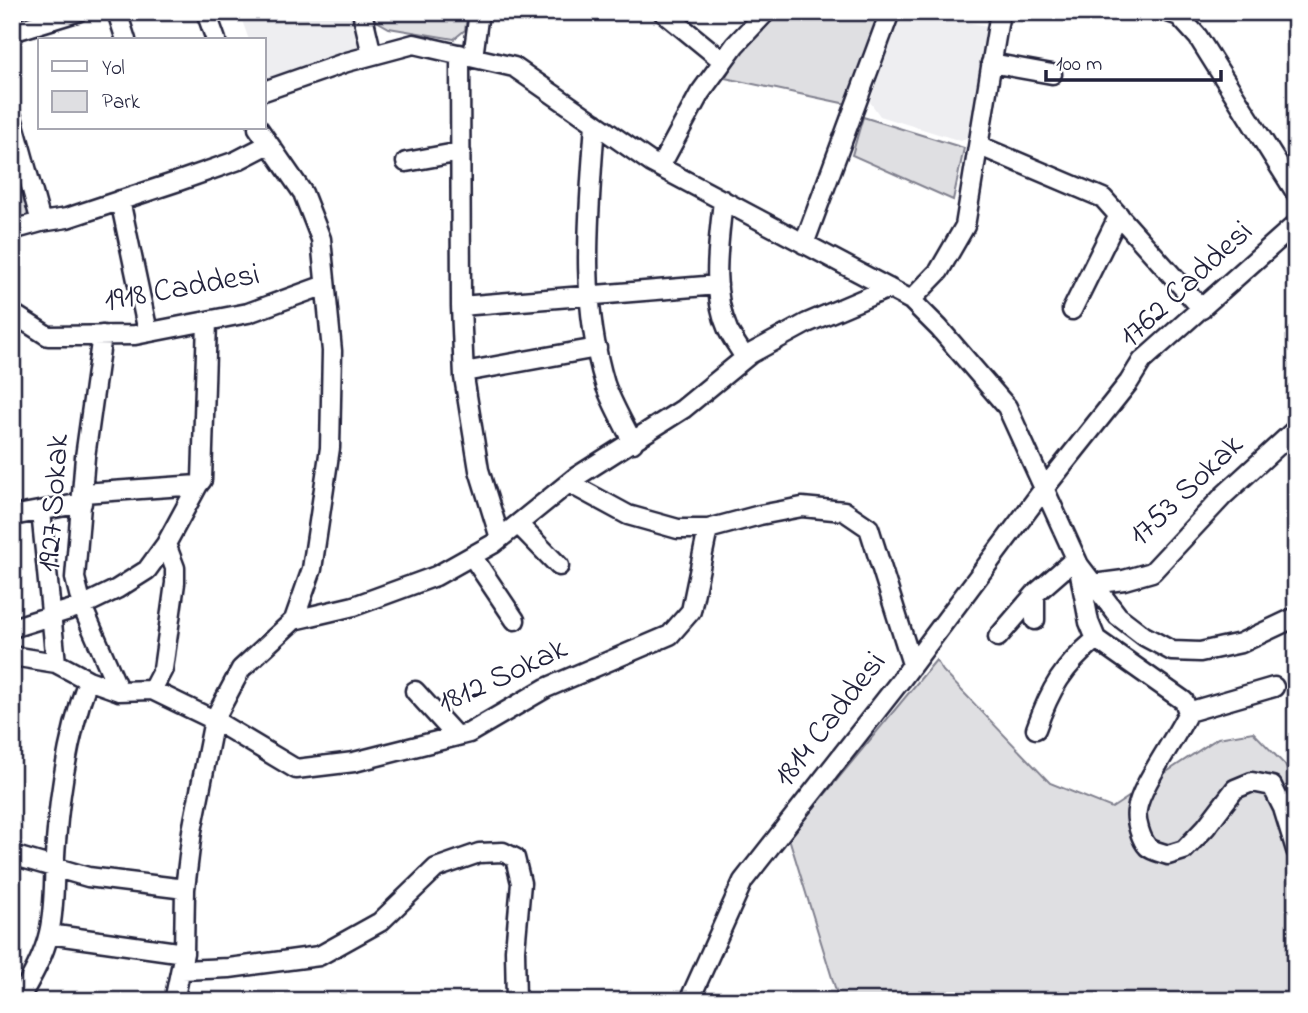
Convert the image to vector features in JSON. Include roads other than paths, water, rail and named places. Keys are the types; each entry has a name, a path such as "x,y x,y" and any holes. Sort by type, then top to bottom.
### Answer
{"street":[{"path":"12,32 77,12"},
{"path":"117,12 125,38"},
{"path":"206,12 215,38"},
{"path":"362,12 372,55"},
{"path":"479,12 467,56 461,152 461,306 464,372 479,470 500,538"},
{"path":"663,12 723,61"},
{"path":"660,167 700,93 765,12"},
{"path":"804,244 890,12"},
{"path":"911,300 939,271 965,226 1000,12"},
{"path":"1177,13 1198,37 1296,193"},
{"path":"266,90 414,44 514,67 660,167 911,300 939,328 1007,407 1077,562 1118,616 1144,636 1172,651 1200,652 1241,643 1296,617"},
{"path":"991,63 1052,74"},
{"path":"12,117 41,222"},
{"path":"595,123 586,252 592,327 606,387 633,443"},
{"path":"259,130 303,193 321,239 332,351 330,448 312,569 294,620"},
{"path":"12,230 67,218 236,161 269,144"},
{"path":"980,146 1103,198 1202,309"},
{"path":"406,162 461,152"},
{"path":"120,200 148,332"},
{"path":"723,200 718,285 728,329 745,358"},
{"path":"1072,310 1119,215"},
{"name":"1762 Caddesi","path":"1043,490 1129,382 1142,361 1296,225"},
{"name":"1918 Caddesi","path":"12,313 48,336 148,332 248,313 325,285"},
{"path":"461,306 718,285"},
{"path":"174,1001 183,961 185,889 192,831 214,720 240,669 294,620 365,602 436,576 471,556 500,538 569,483 683,409 745,358 807,323 889,288"},
{"path":"12,628 82,606 117,589 147,570 166,544 202,481 207,321"},
{"name":"1927 Sokak","path":"102,335 85,457 75,578 82,606 119,691"},
{"path":"464,372 597,348"},
{"name":"1753 Sokak","path":"1093,584 1124,580 1152,572 1224,495 1296,429"},
{"path":"569,483 628,515 678,529 708,529 802,507 844,511 869,528 912,664"},
{"path":"12,516 41,511 83,498 198,485"},
{"name":"1814 Caddesi","path":"689,1001 743,881 1043,490"},
{"path":"41,511 56,663"},
{"path":"518,524 559,566"},
{"name":"1812 Sokak","path":"214,720 296,769 354,762 469,733 546,688 670,635 691,611 708,529"},
{"path":"152,690 163,669 175,583 175,568 166,544"},
{"path":"471,556 515,620"},
{"path":"998,637 1035,594 1077,562"},
{"path":"1077,562 1089,622 1096,639 1184,701 1188,712 1136,811 1140,832 1148,846 1168,855 1184,850 1236,789 1252,782 1272,786 1283,808 1296,850"},
{"path":"1035,594 1035,620"},
{"path":"1036,729 1049,693 1075,657 1096,639"},
{"path":"12,656 56,663 89,680 119,691 152,690 214,720"},
{"path":"18,1001 35,970 49,934 56,869 55,844 67,753 77,711 89,680"},
{"path":"1188,712 1274,687"},
{"path":"415,691 456,736"},
{"path":"49,934 229,968 319,956 380,922 436,869 479,853 503,852 515,858 521,883 515,950 516,1001"},
{"path":"12,855 88,877 185,889"}]}
